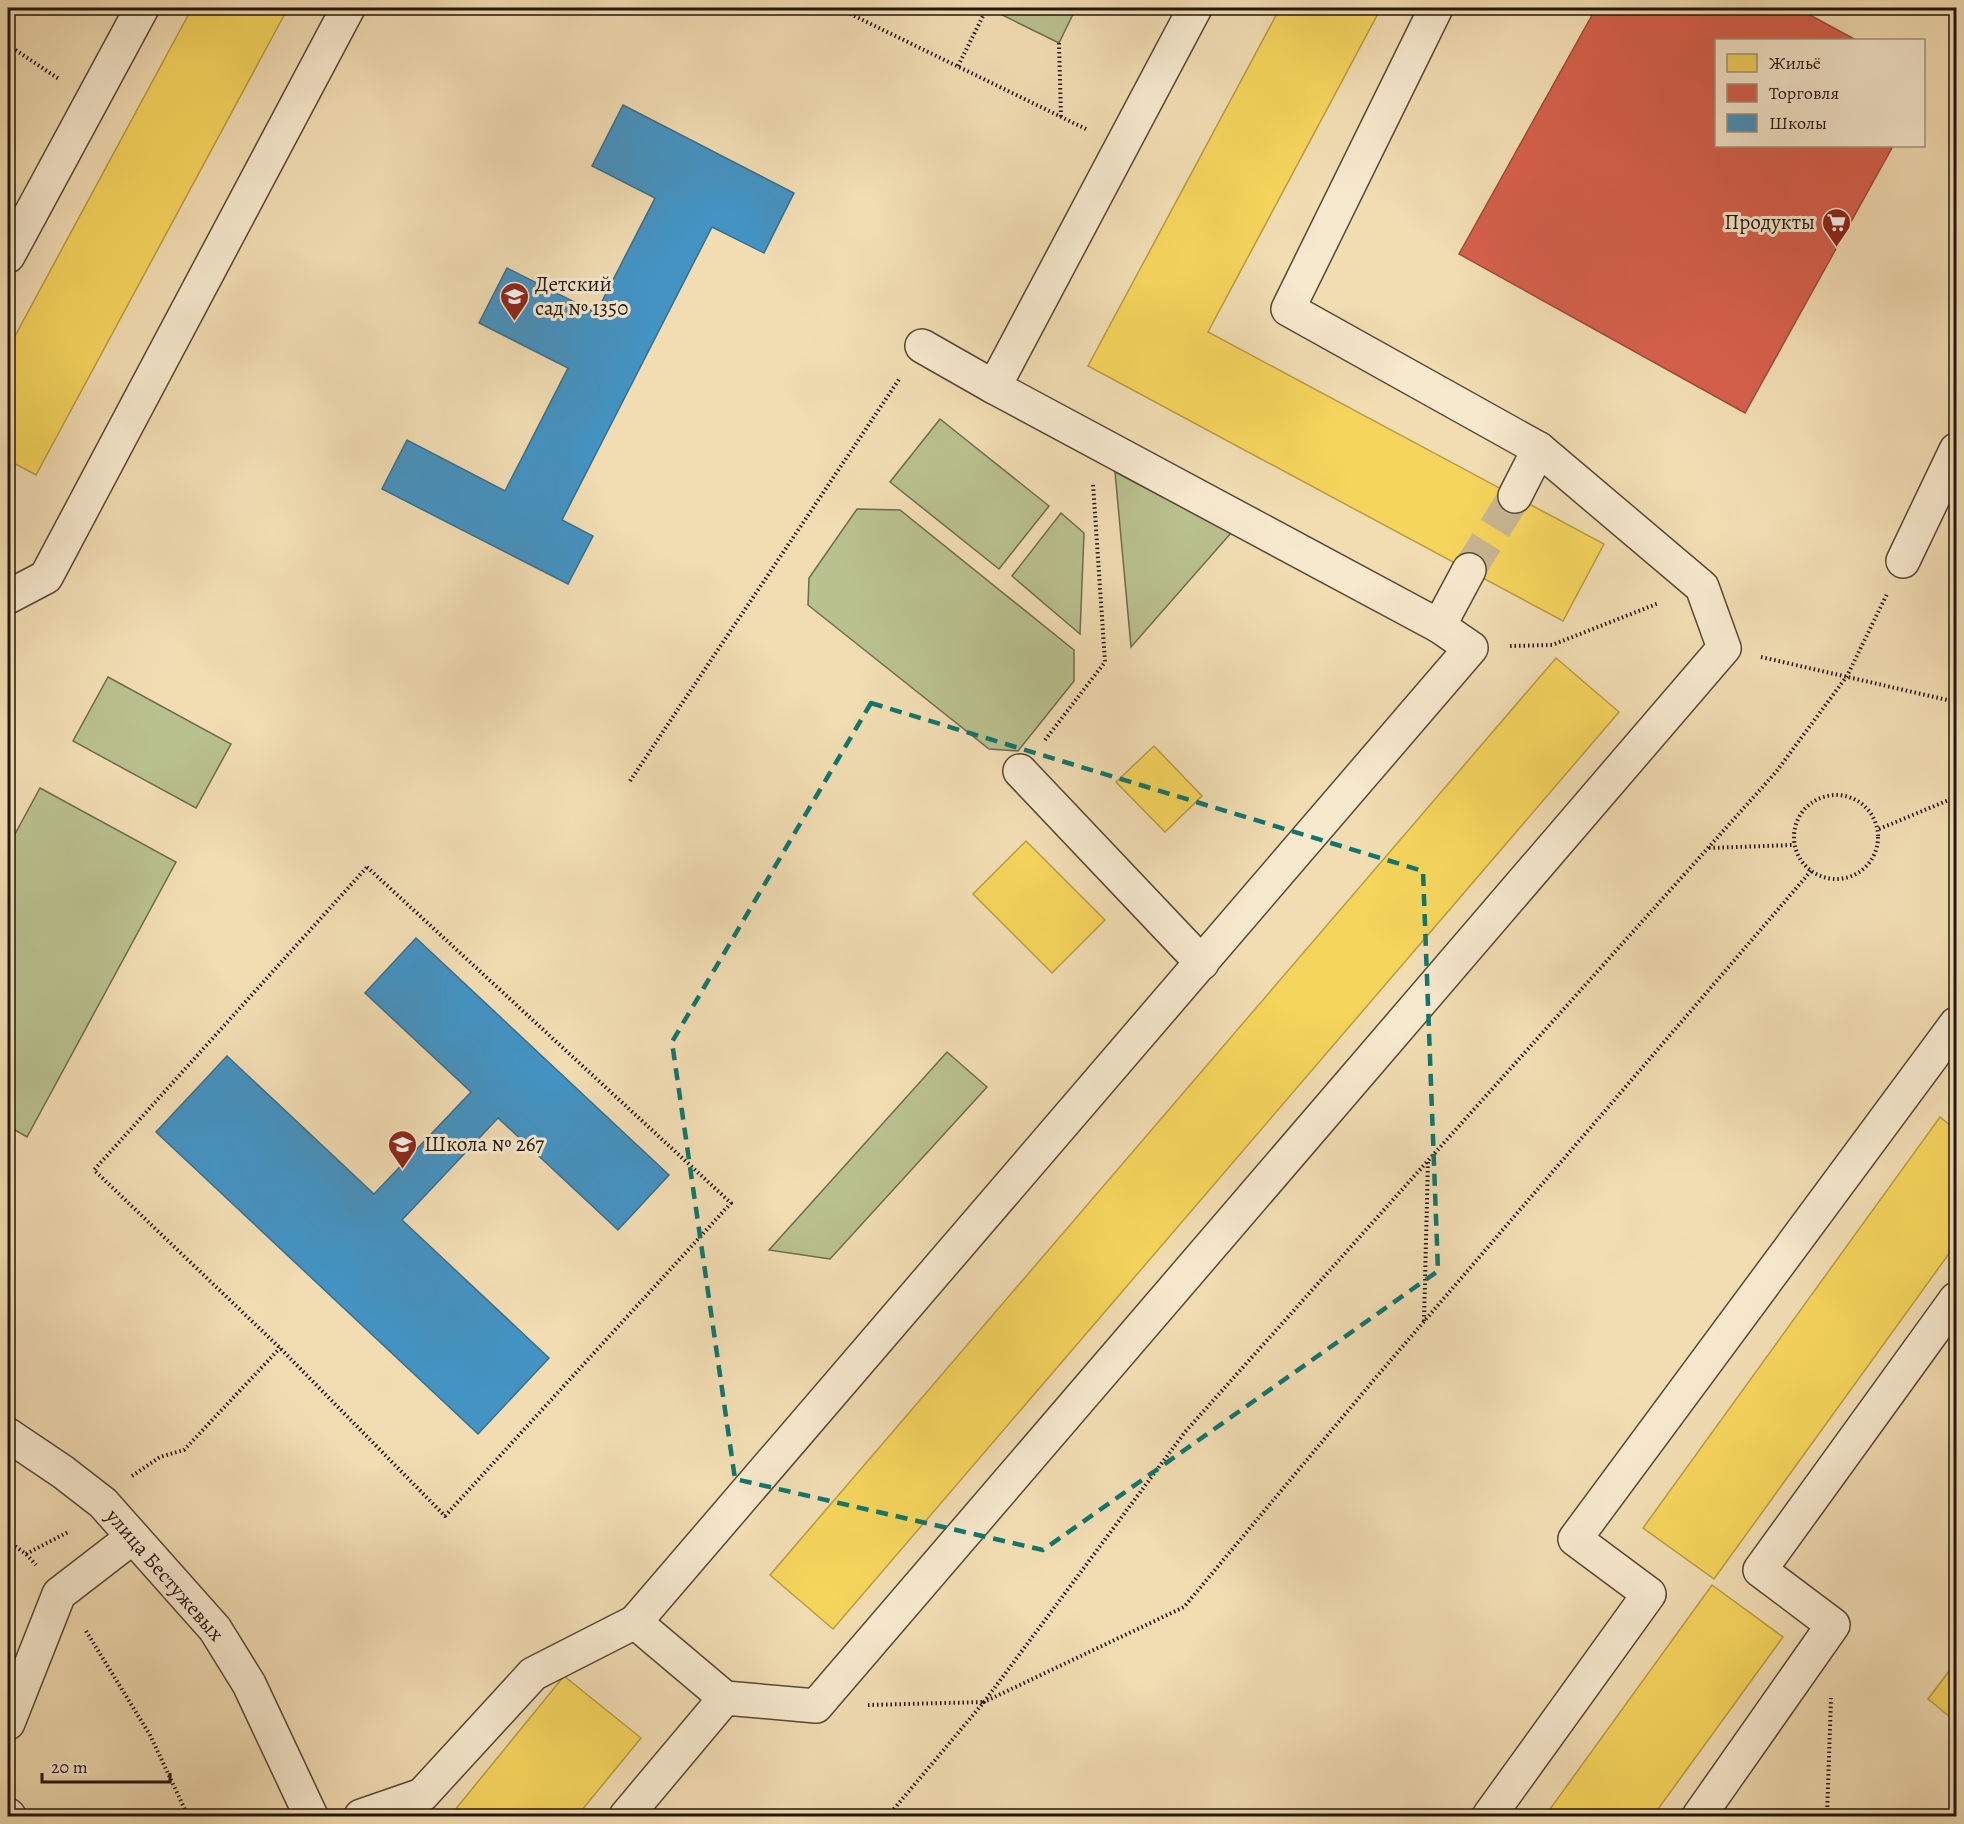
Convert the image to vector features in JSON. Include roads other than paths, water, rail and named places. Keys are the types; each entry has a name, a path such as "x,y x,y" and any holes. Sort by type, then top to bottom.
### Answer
{"street":[{"path":"8,256 142,8"},
{"path":"8,597 46,577 348,8"},
{"path":"994,387 1196,8"},
{"path":"635,1622 725,1698 816,1706 1724,648 1702,587 1539,449 1288,309 1436,8"},
{"path":"361,1816 422,1795 533,1674 635,1622 1471,648 1439,626 922,346"},
{"path":"1515,496 1539,449"},
{"path":"1903,561 1956,450"},
{"path":"1439,626 1469,570"},
{"path":"1020,771 1202,963"},
{"path":"1489,1816 1649,1594 1575,1539 1956,1024"},
{"path":"1699,1816 1833,1625 1760,1570 1956,1299"},
{"name":"улица Бестужевых","path":"8,1435 63,1472 103,1503 215,1629 249,1684 311,1816"},
{"path":"8,1723 59,1594 133,1537"},
{"path":"626,1816 725,1698"}],"tunnel":[{"path":"1469,570 1515,496"}],"place":[{"name":"Продукты","path":"1836,248"},
{"name":"Детский сад № 1350","path":"514,322"},
{"name":"Школа № 267","path":"403,1170"}]}
